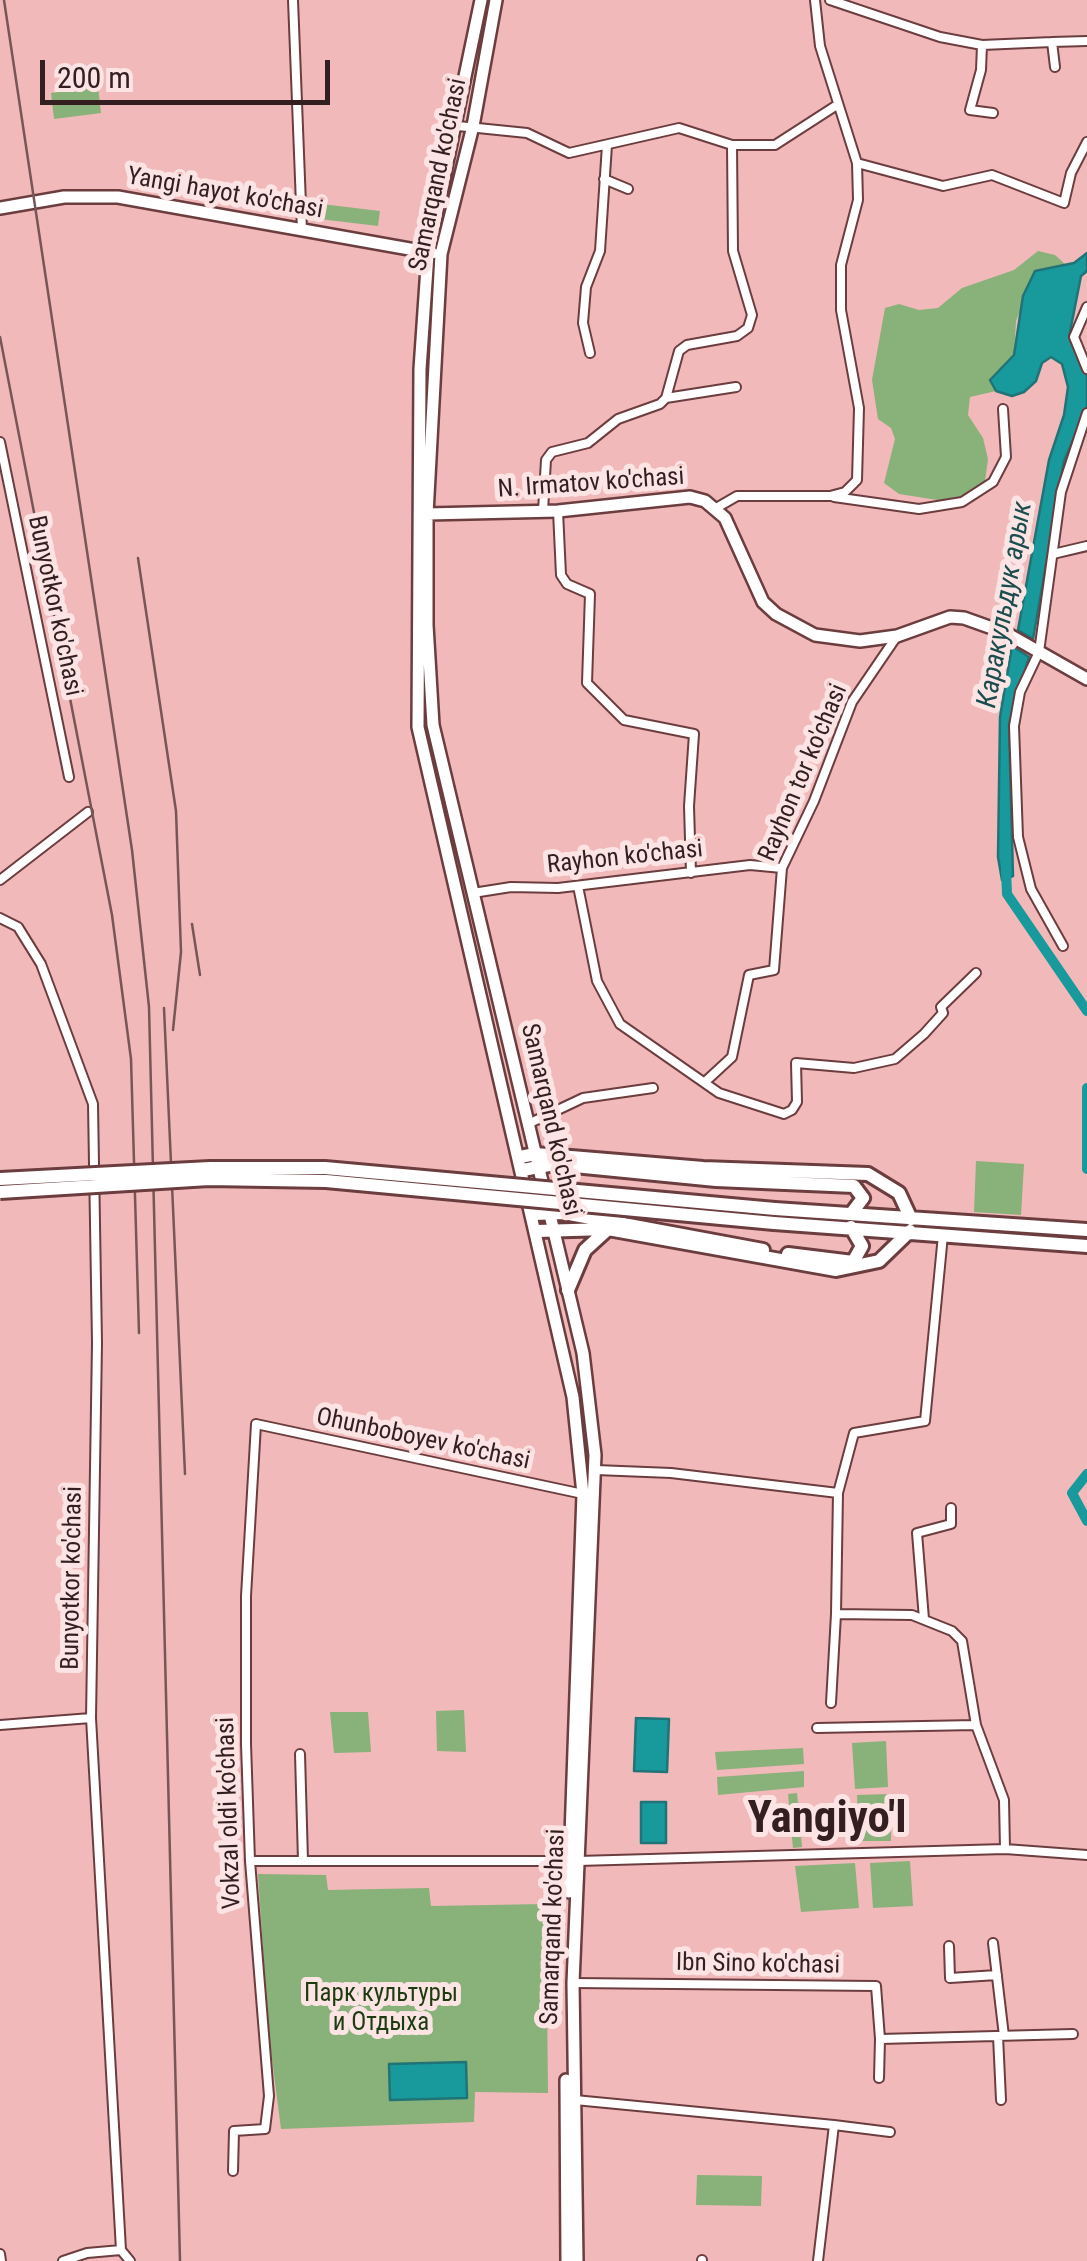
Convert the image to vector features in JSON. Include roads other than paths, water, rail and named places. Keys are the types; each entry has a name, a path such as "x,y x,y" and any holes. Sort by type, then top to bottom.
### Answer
{"main road":[{"name":"Samarqand ko'chasi","path":"480,0 434,254 420,370 418,727 573,1397 582,1494 568,2261"},
{"name":"Samarqand ko'chasi","path":"496,0 473,126 434,254 427,514 433,725 583,1353 596,1470 574,1861 570,2100 577,2261"},
{"name":"Yangi hayot ko'chasi","path":"0,208 64,197 118,198 434,254"},
{"name":"N. Irmatov ko'chasi","path":"427,514 543,512 690,497 718,507 754,587 776,614 815,635 835,639 897,636 950,617 1006,633 1087,678"},
{"path":"512,1126 528,1124"},
{"path":"537,1159 854,1186 863,1198 851,1221"},
{"path":"521,1164 537,1159 868,1174 899,1193 910,1225"},
{"path":"0,1179 210,1168 325,1168 775,1216"},
{"path":"0,1192 209,1180 326,1181 910,1225 1082,1229 1081,1246 944,1234 910,1225"},
{"path":"533,1214 548,1212 849,1263 858,1258 862,1246 851,1221"},
{"path":"537,1231 608,1229 836,1270 879,1261 910,1225"},
{"path":"568,1290 585,1250 608,1229"}],"street":[{"path":"293,0 302,231"},
{"path":"815,0 820,46 856,163 858,200 841,265 841,295 858,408 856,480 845,492 830,496"},
{"path":"830,0 940,37 982,45 1087,41"},
{"path":"1052,42 1055,67"},
{"path":"982,45 982,70 970,110 993,113"},
{"path":"458,126 527,133 569,152 679,128 732,145 786,141 837,106"},
{"path":"856,163 942,186 992,175 1064,203 1071,173 1087,142"},
{"path":"590,353 584,305 586,287 600,251 607,145"},
{"path":"666,398 679,351 737,336 748,328 752,316 733,251 732,145"},
{"path":"604,179 628,189"},
{"path":"1087,307 1074,336 1087,369"},
{"path":"543,512 546,460 552,452 588,443 618,419 666,398 736,387"},
{"path":"718,507 737,496 830,496 918,509 962,502 993,482 1006,458 1003,409"},
{"path":"1063,946 1023,876 1014,726 1020,692 1040,652 1061,492 1084,438 1087,413"},
{"name":"Bunyotkor ko'chasi","path":"0,442 69,778"},
{"path":"558,511 561,575 567,584 590,594 588,683 624,720 694,734 689,806 691,873"},
{"path":"1053,554 1087,546"},
{"name":"Rayhon tor ko'chasi","path":"706,1081 732,1056 748,974 774,970 782,868 814,802 852,702 897,636"},
{"path":"0,880 88,812"},
{"name":"Rayhon ko'chasi","path":"473,893 578,886 750,865 782,868"},
{"path":"578,886 597,981 620,1024 728,1097 784,1114 796,1102 796,1063 864,1067 896,1059 976,972"},
{"name":"Bunyotkor ko'chasi","path":"0,918 24,932 41,964 93,1104 97,1344 91,1718 121,2250"},
{"path":"528,1124 583,1098 654,1088"},
{"path":"831,1703 838,1494 854,1433 925,1421 944,1234"},
{"name":"Ohunboboyev ko'chasi","path":"256,1424 582,1494"},
{"name":"Vokzal oldi ko'chasi","path":"233,2171 234,2131 265,2129 269,2096 250,1861 246,1596 256,1424"},
{"path":"596,1470 671,1473 838,1494"},
{"path":"924,1619 918,1533 952,1524 951,1508"},
{"path":"836,1614 883,1612 924,1619 952,1631 962,1641 976,1725 1004,1800 1005,1849"},
{"path":"0,1726 91,1718"},
{"path":"816,1728 976,1725"},
{"path":"300,1754 303,1861"},
{"path":"250,1861 574,1861 1005,1849 1087,1855"},
{"path":"993,1943 1001,2036 1001,2100"},
{"path":"950,1946 950,1978 997,1975"},
{"name":"Ibn Sino ko'chasi","path":"573,1983 876,1986 880,2039"},
{"path":"878,2078 880,2039 1074,2034"},
{"path":"570,2100 890,2132"},
{"path":"818,2261 834,2126"},
{"path":"64,2261 87,2252 121,2250 130,2261"}],"water":[{"name":"Каракульдук арык","path":"1087,253 1087,271 1081,276 1069,337 1087,376 1087,408 1064,461 1033,639 1018,630 1049,460 1064,415 1068,387 1062,364 1051,357 1042,363 1036,381 1024,392 1012,396 996,391 990,380 1014,355 1023,296 1035,271 1074,263"},
{"name":"Каракульдук арык","path":"1012,646 1029,657 1009,724 1013,876 1002,880 998,857 1000,717"},
{"path":"636,1718 669,1719 667,1772 634,1771"},
{"path":"641,1802 666,1802 666,1843 641,1843"},
{"path":"466,2062 467,2098 390,2100 389,2064"}],"waterway":[{"name":"Каракульдук арык","path":"1006,869 1007,894 1087,1011"},
{"name":"Каракульдук арык","path":"1087,1088 1087,1169"},
{"name":"Каракульдук арык","path":"1087,1474 1072,1493 1087,1521"}],"railway":[{"path":"4,0 132,850 149,1007 180,2261"},
{"path":"0,337 112,915 131,1059 139,1333"},
{"path":"138,558 176,811 181,952 173,1030"},
{"path":"192,924 200,975"},
{"path":"164,1008 185,1474"}],"district":[{"name":"Yangiyo'l","path":"827,1821"}],"park label":[{"name":"Парк культуры и Отдыха","path":"381,2010"}]}
